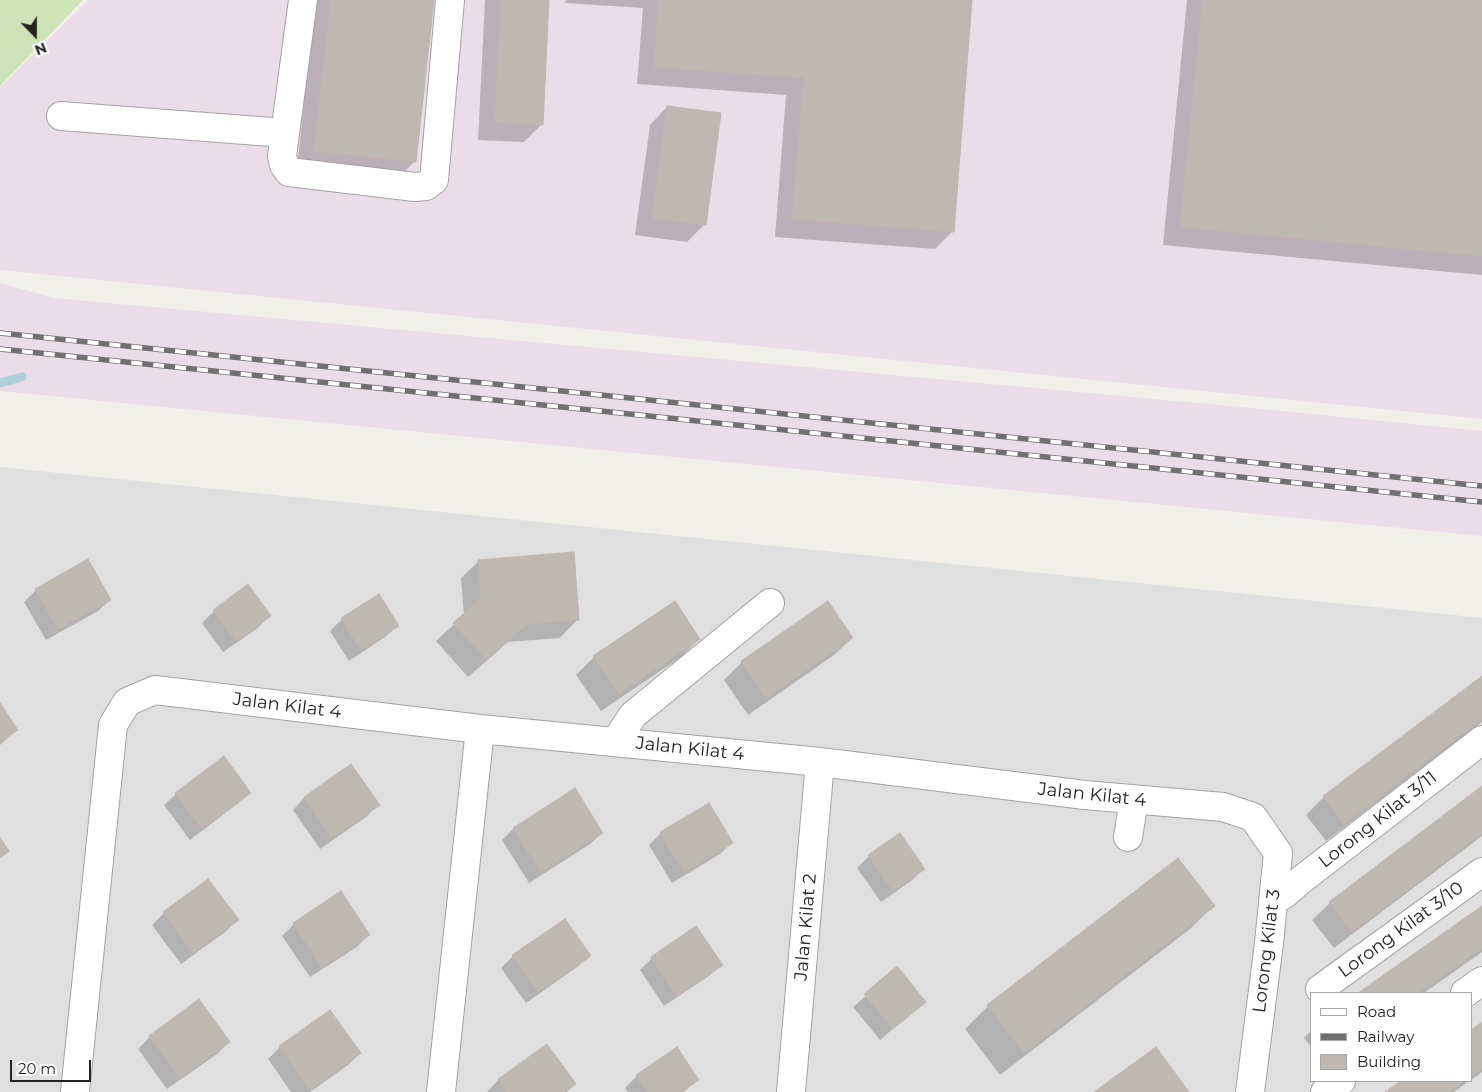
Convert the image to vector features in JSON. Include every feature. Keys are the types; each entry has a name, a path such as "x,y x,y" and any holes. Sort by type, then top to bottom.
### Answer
{"street":[{"path":"303,0 282,156 284,165 289,172 415,187 426,186 434,180 450,0"},
{"path":"61,116 286,133"},
{"path":"616,742 633,715 770,603"},
{"name":"Jalan Kilat 4","path":"75,1092 113,725 127,702 155,690 480,729 820,762 1085,795 1223,807 1254,817"},
{"path":"441,1092 480,729"},
{"name":"Lorong Kilat 3/11","path":"1273,901 1286,893 1482,740"},
{"name":"Jalan Kilat 2","path":"791,1092 820,762"},
{"path":"1128,837 1134,800"},
{"name":"Lorong Kilat 3","path":"1250,1092 1278,853 1254,817"},
{"name":"Lorong Kilat 3/10","path":"1320,989 1482,872"},
{"path":"1466,992 1482,981"},
{"path":"1325,1092 1340,1082"}],"shaded area":[{"path":"88,0 1482,0 1482,419 0,270 0,87"},
{"path":"0,283 54,298 1252,408 1482,431 1482,536 0,391"},
{"path":"0,467 1482,618 1482,1092 0,1092"}],"green space":[{"path":"0,0 83,0 0,86"}],"building":[{"path":"331,0 434,0 416,162 314,151"},
{"path":"501,0 549,0 543,125 495,122"},
{"path":"659,0 972,0 954,232 792,219 804,78 654,67"},
{"path":"1203,0 1482,0 1482,256 1180,227"},
{"path":"667,106 721,113 706,225 652,218"},
{"path":"574,552 579,620 527,624 487,660 453,623 481,598 478,560"},
{"path":"88,559 111,600 58,629 35,589"},
{"path":"248,584 271,616 236,641 213,610"},
{"path":"379,594 399,626 361,650 341,618"},
{"path":"675,601 700,639 619,694 593,656"},
{"path":"828,601 853,638 766,698 741,661"},
{"path":"1482,676 1482,719 1344,824 1323,796"},
{"path":"0,703 18,730 0,742"},
{"path":"224,756 251,793 202,829 175,793"},
{"path":"351,764 380,805 332,838 304,797"},
{"path":"1482,786 1482,833 1352,932 1329,902"},
{"path":"575,788 603,833 541,872 513,828"},
{"path":"709,803 733,843 684,872 660,832"},
{"path":"900,833 925,869 893,891 868,855"},
{"path":"0,838 9,851 0,858"},
{"path":"1178,858 1215,906 1024,1053 987,1005"},
{"path":"208,879 239,920 193,953 163,912"},
{"path":"341,891 370,935 322,967 293,923"},
{"path":"1482,906 1482,948 1419,992 1359,992"},
{"path":"565,919 591,956 538,992 512,955"},
{"path":"696,926 723,965 677,996 651,957"},
{"path":"897,966 926,1002 893,1029 864,994"},
{"path":"199,999 230,1042 180,1078 149,1036"},
{"path":"330,1010 361,1053 310,1090 279,1046"},
{"path":"1482,1022 1482,1068 1472,1075 1472,1029"},
{"path":"547,1044 576,1084 565,1092 507,1092 498,1079"},
{"path":"677,1047 699,1080 681,1092 648,1092 636,1075"},
{"path":"1156,1047 1189,1092 1094,1092"},
{"path":"1400,1082 1463,1082 1449,1092 1385,1092"}],"waterway":[{"path":"0,383 22,377"}],"railway":[{"path":"0,333 1482,486"},
{"path":"0,349 1482,502"}]}
